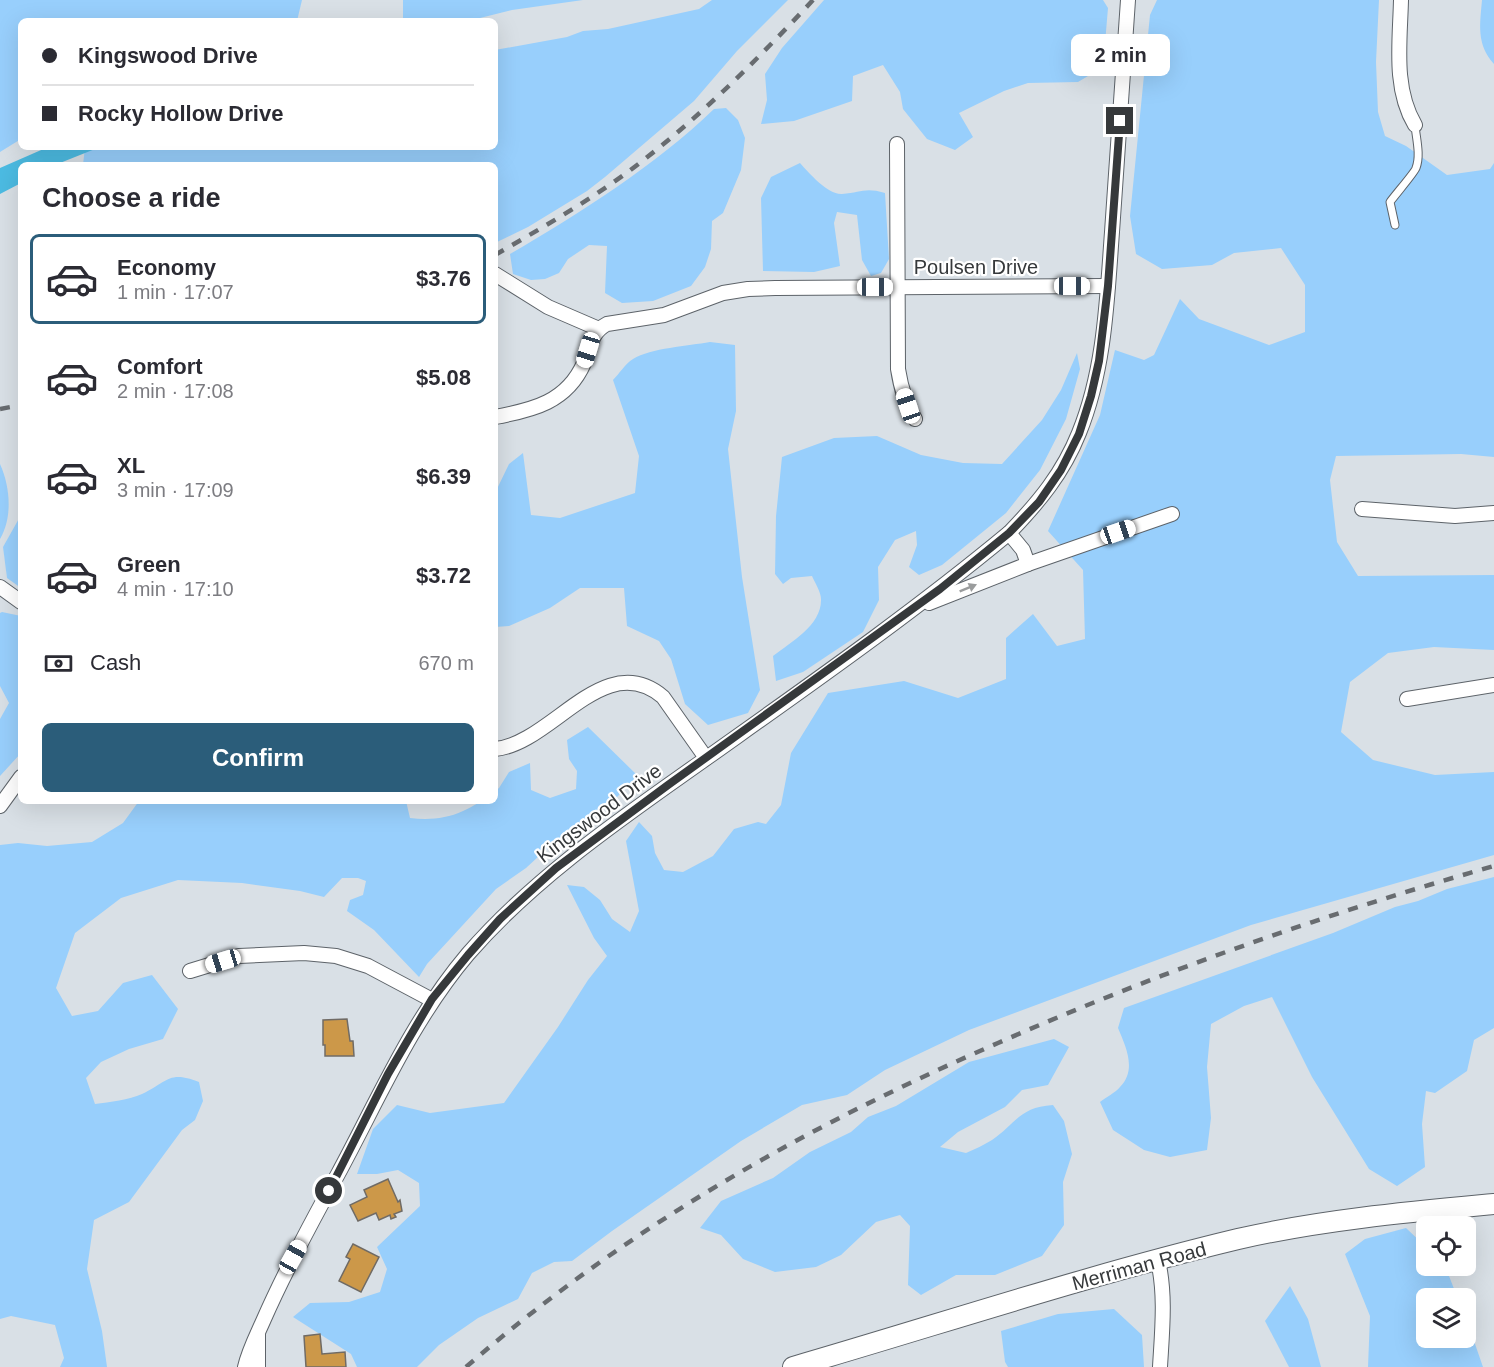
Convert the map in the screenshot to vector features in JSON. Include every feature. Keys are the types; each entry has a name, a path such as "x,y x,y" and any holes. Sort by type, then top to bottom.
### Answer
{"main road":[{"name":"Merriman Road","path":"793,1367 1108,1273 1236,1240 1362,1218 1494,1204"}],"street":[{"name":"Kingswood Drive","path":"245,1367 249,1350 293,1257 388,1074 432,999 481,940 556,868 913,609 1009,533 1039,502 1061,470 1079,434 1099,361 1108,286 1128,0"},
{"path":"1401,0 1401,91 1407,111 1415,125"},
{"path":"897,144 898,369 902,390 915,418"},
{"path":"498,416 527,411 558,397 577,376 592,338 599,328 548,307 499,277"},
{"name":"Poulsen Drive","path":"599,328 607,324 664,315 704,298 748,289 1108,286"},
{"path":"1362,509 1444,515 1494,513"},
{"name":"Kingswood Drive","path":"913,609 1028,564 1172,514"},
{"path":"1009,533 1023,550 1028,564"},
{"path":"0,587 18,600"},
{"path":"498,749 509,747 530,736 592,693 626,683 639,684 653,689 663,698 706,758"},
{"path":"1407,699 1494,685"},
{"path":"0,806 18,781"},
{"path":"190,971 239,956 304,953 336,956 368,966 432,999"},
{"path":"1158,1261 1163,1295 1160,1367"},
{"name":"Kingswood Drive","path":"258,1334 258,1367"}],"lane":[{"path":"1395,225 1390,202 1416,170 1418,155 1415,125"}],"shaded area":[{"path":"0,0 302,0 298,18 18,18 18,141 0,152"},
{"path":"403,0 583,0 512,10 480,18 403,18"},
{"path":"712,0 788,0 737,51 694,101 605,177 587,191 528,227 498,242 498,162 83,162 85,150 498,150 498,49 699,9"},
{"path":"824,0 1103,0 1108,8 1103,67 1078,82 1028,83 1004,91 959,113 973,137 955,150 927,139 903,109 900,92 883,65 853,76 852,101 794,121 761,124 767,100 765,74 782,48"},
{"path":"1157,0 1379,0 1376,62 1378,112 1385,136 1406,146 1447,175 1490,169 1494,163 1494,457 1461,454 1336,456 1330,480 1337,542 1358,576 1494,575 1494,650 1434,647 1388,653 1350,682 1341,732 1373,760 1435,775 1494,772 1494,855 1251,925 969,1030 885,1070 847,1095 802,1105 741,1141 572,1261 554,1262 532,1273 518,1299 478,1318 439,1345 417,1367 357,1367 351,1354 293,1317 310,1303 349,1302 380,1292 387,1269 377,1247 420,1206 419,1183 398,1170 377,1174 357,1174 373,1129 397,1105 430,1113 504,1103 607,956 594,938 567,885 584,887 600,900 612,919 630,932 639,911 626,841 639,822 652,836 655,853 664,870 683,872 713,856 734,829 758,822 766,824 781,805 791,753 828,693 904,681 958,698 1006,679 1006,638 1033,614 1057,646 1085,639 1083,570 1048,531 1100,415 1115,350 1144,360 1154,355 1180,299 1199,319 1269,345 1305,332 1305,285 1281,248 1234,253 1212,265 1162,269 1136,254 1130,216 1150,15"},
{"path":"1482,0 1494,0 1494,64 1484,49 1480,34"},
{"path":"726,108 738,120 745,138 741,170 723,213 712,221 711,249 705,267 691,286 653,301 622,303 605,293 607,246 589,245 568,259 559,273 545,279 531,280 513,274 510,254 643,169 714,109"},
{"path":"41,150 92,150 62,162 18,162 18,185 0,194 0,168"},
{"path":"800,163 819,183 831,191 842,194 867,190 885,193 889,259 881,273 871,276 862,260 857,215 837,212 834,223 840,266 814,272 763,271 761,198 771,177"},
{"path":"710,342 735,345 736,411 728,449 742,577 760,690 748,713 708,725 685,704 671,659 659,641 627,626 624,588 580,588 550,608 509,626 498,627 498,487 509,464 523,453 531,515 560,518 635,493 639,456 613,380 633,359 659,350"},
{"path":"1077,353 1080,369 1066,419 1040,470 1006,513 942,565 919,575 909,567 917,545 916,531 895,540 878,567 879,600 863,632 803,672 776,681 773,656 811,625 820,608 821,599 812,576 791,578 783,584 775,574 776,516 782,457 834,438 877,436 921,455 963,463 1002,464 1042,420 1061,390"},
{"path":"0,464 9,502 7,521 0,539"},
{"path":"18,520 18,586 7,578 3,547"},
{"path":"0,613 18,615 18,756 0,776 0,719 9,703 0,686"},
{"path":"588,727 638,776 592,818 552,844 526,868 496,889 427,964 419,977 374,930 347,911 350,900 363,895 366,881 358,878 342,878 324,897 300,891 242,883 178,880 121,898 75,933 56,988 72,1016 98,1011 123,983 152,975 178,1009 163,1039 129,1049 101,1062 86,1078 95,1104 137,1096 174,1077 199,1082 203,1101 195,1120 182,1130 129,1202 94,1220 87,1269 102,1331 107,1367 60,1367 64,1358 55,1325 11,1316 0,1319 0,845 18,843 47,846 92,842 123,823 137,804 407,804 410,818 444,817 457,814 477,804 498,804 498,789 509,772 530,763 531,790 550,798 576,789 577,771 569,759 567,740"},
{"path":"1494,877 1494,1028 1474,1040 1467,1071 1435,1093 1426,1091 1422,1124 1425,1167 1397,1186 1369,1169 1312,1077 1272,997 1244,1006 1211,1024 1207,1067 1211,1118 1207,1150 1170,1157 1144,1150 1113,1130 1100,1102 1118,1089 1128,1073 1128,1058 1118,1028 1124,1008 1333,933 1395,907 1418,901 1447,889"},
{"path":"1054,1039 1069,1047 1048,1085 1022,1090 1005,1107 958,1132 940,1147 966,1153 992,1140 1032,1109 1053,1105 1064,1121 1072,1154 1063,1182 1064,1225 1042,1256 995,1275 956,1275 921,1295 908,1285 910,1226 900,1215 876,1222 841,1255 816,1267 775,1272 743,1259 721,1235 700,1228 721,1201 773,1178 810,1152 851,1132 868,1117 896,1106 969,1062"},
{"path":"1406,1228 1416,1238 1416,1276 1449,1276 1454,1288 1416,1288 1416,1348 1476,1347 1483,1367 1368,1367 1370,1316 1345,1254 1365,1239"},
{"path":"1290,1286 1308,1319 1321,1367 1289,1367 1265,1321"},
{"path":"1114,1309 1142,1335 1144,1367 1008,1367 1005,1362 1001,1331 1058,1314"}],"building":[{"path":"347,1019 350,1041 353,1041 354,1056 325,1056 323,1020"},
{"path":"388,1179 398,1202 400,1200 402,1211 394,1214 396,1217 391,1219 390,1215 379,1220 376,1213 358,1221 350,1205 367,1197 364,1190"},
{"path":"353,1244 379,1257 361,1292 339,1281 350,1259 346,1257"},
{"path":"320,1334 322,1354 345,1352 346,1367 306,1367 304,1336"}],"railway":[{"path":"498,253 588,199 664,144 730,84 813,0"},
{"path":"0,409 18,406"},
{"path":"466,1367 527,1316 654,1225 720,1184 855,1110 998,1043 1181,968 1305,924 1494,866"}],"route":[{"path":"329,1191 388,1074 432,999 500,919 556,868 940,589 1009,533 1039,502 1061,470 1079,434 1099,361 1108,286 1120,121"}]}
